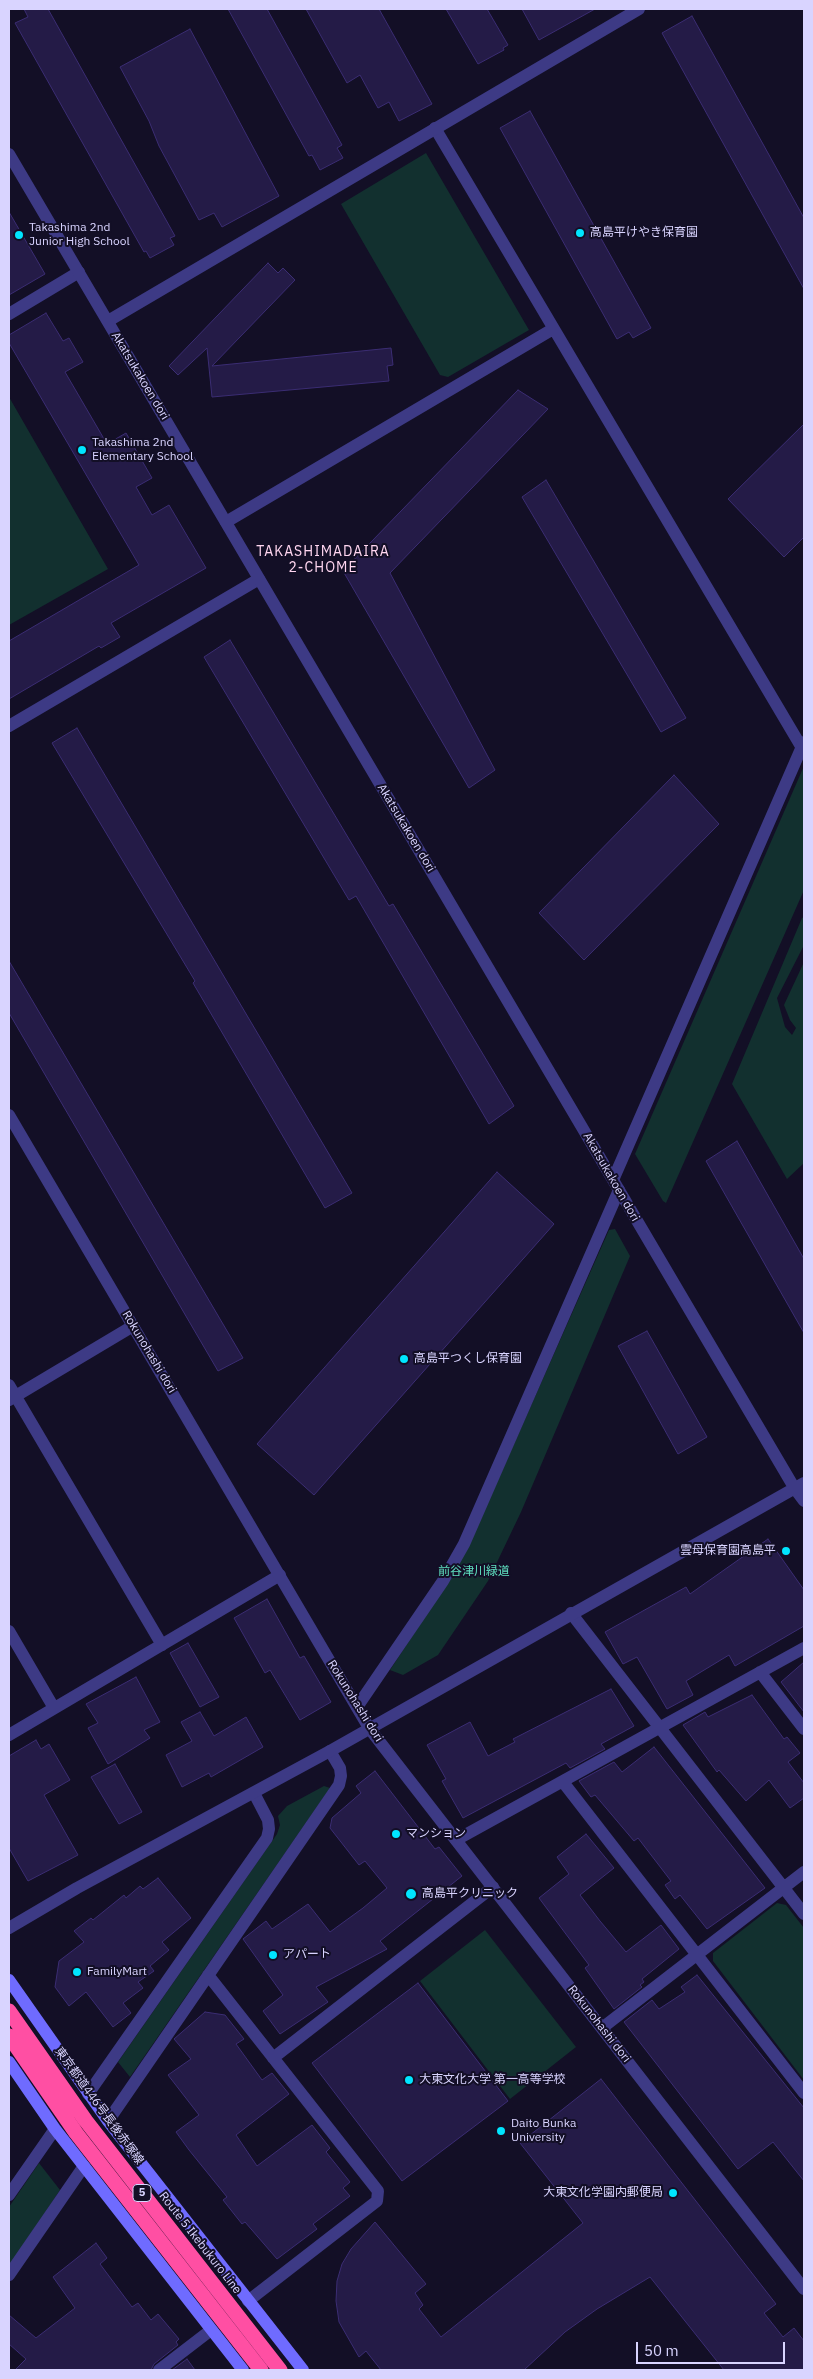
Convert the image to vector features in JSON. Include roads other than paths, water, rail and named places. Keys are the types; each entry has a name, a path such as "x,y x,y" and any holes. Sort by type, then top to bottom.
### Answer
{"highway":[{"name":"Route 5 Ikebukuro Line","path":"9,2011 86,2120 280,2370"},
{"name":"5","path":"9,2036 76,2133 262,2370"}],"main road":[{"name":"東京都道446号長後赤塚線","path":"9,1980 108,2121 303,2370"},
{"path":"9,2062 55,2129 243,2370"}],"street":[{"path":"108,321 638,9"},
{"path":"357,1707 443,1581 464,1544 803,745 435,128"},
{"name":"Akatsukakoen dori","path":"9,154 616,1185 799,1486 804,1501"},
{"path":"9,314 79,272"},
{"path":"226,522 553,328"},
{"path":"9,726 259,579"},
{"name":"Rokunohashi dori","path":"9,1115 369,1728 804,2289"},
{"path":"133,1326 11,1393 162,1645"},
{"path":"9,1928 77,1888 330,1751 799,1486"},
{"path":"9,1735 280,1575"},
{"path":"571,1614 804,1914"},
{"path":"9,1631 54,1708"},
{"path":"456,1840 804,1648"},
{"path":"760,1672 804,1729"},
{"path":"108,2121 339,1785 340,1768 330,1751"},
{"path":"563,1782 804,2093"},
{"path":"88,2094 266,1838 270,1829 268,1820 254,1793"},
{"path":"602,2028 804,1872"},
{"path":"273,2058 493,1887"},
{"path":"208,1975 378,2191 377,2201 248,2301"},
{"path":"9,2196 55,2129"},
{"path":"9,2275 84,2166"},
{"path":"159,2370 211,2330"}],"place":[{"name":"高島平けやき保育園","path":"580,233"},
{"name":"Takashima 2nd Junior High School","path":"19,235"},
{"name":"Takashima 2nd Elementary School","path":"82,450"},
{"name":"高島平つくし保育園","path":"404,1359"},
{"name":"雲母保育園高島平","path":"786,1551"},
{"name":"マンション","path":"396,1834"},
{"name":"高島平クリニック","path":"411,1894"},
{"name":"アパート","path":"273,1955"},
{"name":"FamilyMart","path":"77,1972"},
{"name":"大東文化大学 第一高等学校","path":"409,2080"},
{"name":"Daito Bunka University","path":"501,2131"},
{"name":"大東文化学園内郵便局","path":"673,2193"}],"district":[{"name":"TAKASHIMADAIRA 2-CHOME","path":"323,560"}],"park label":[{"name":"前谷津川緑道","path":"474,1572"}]}
